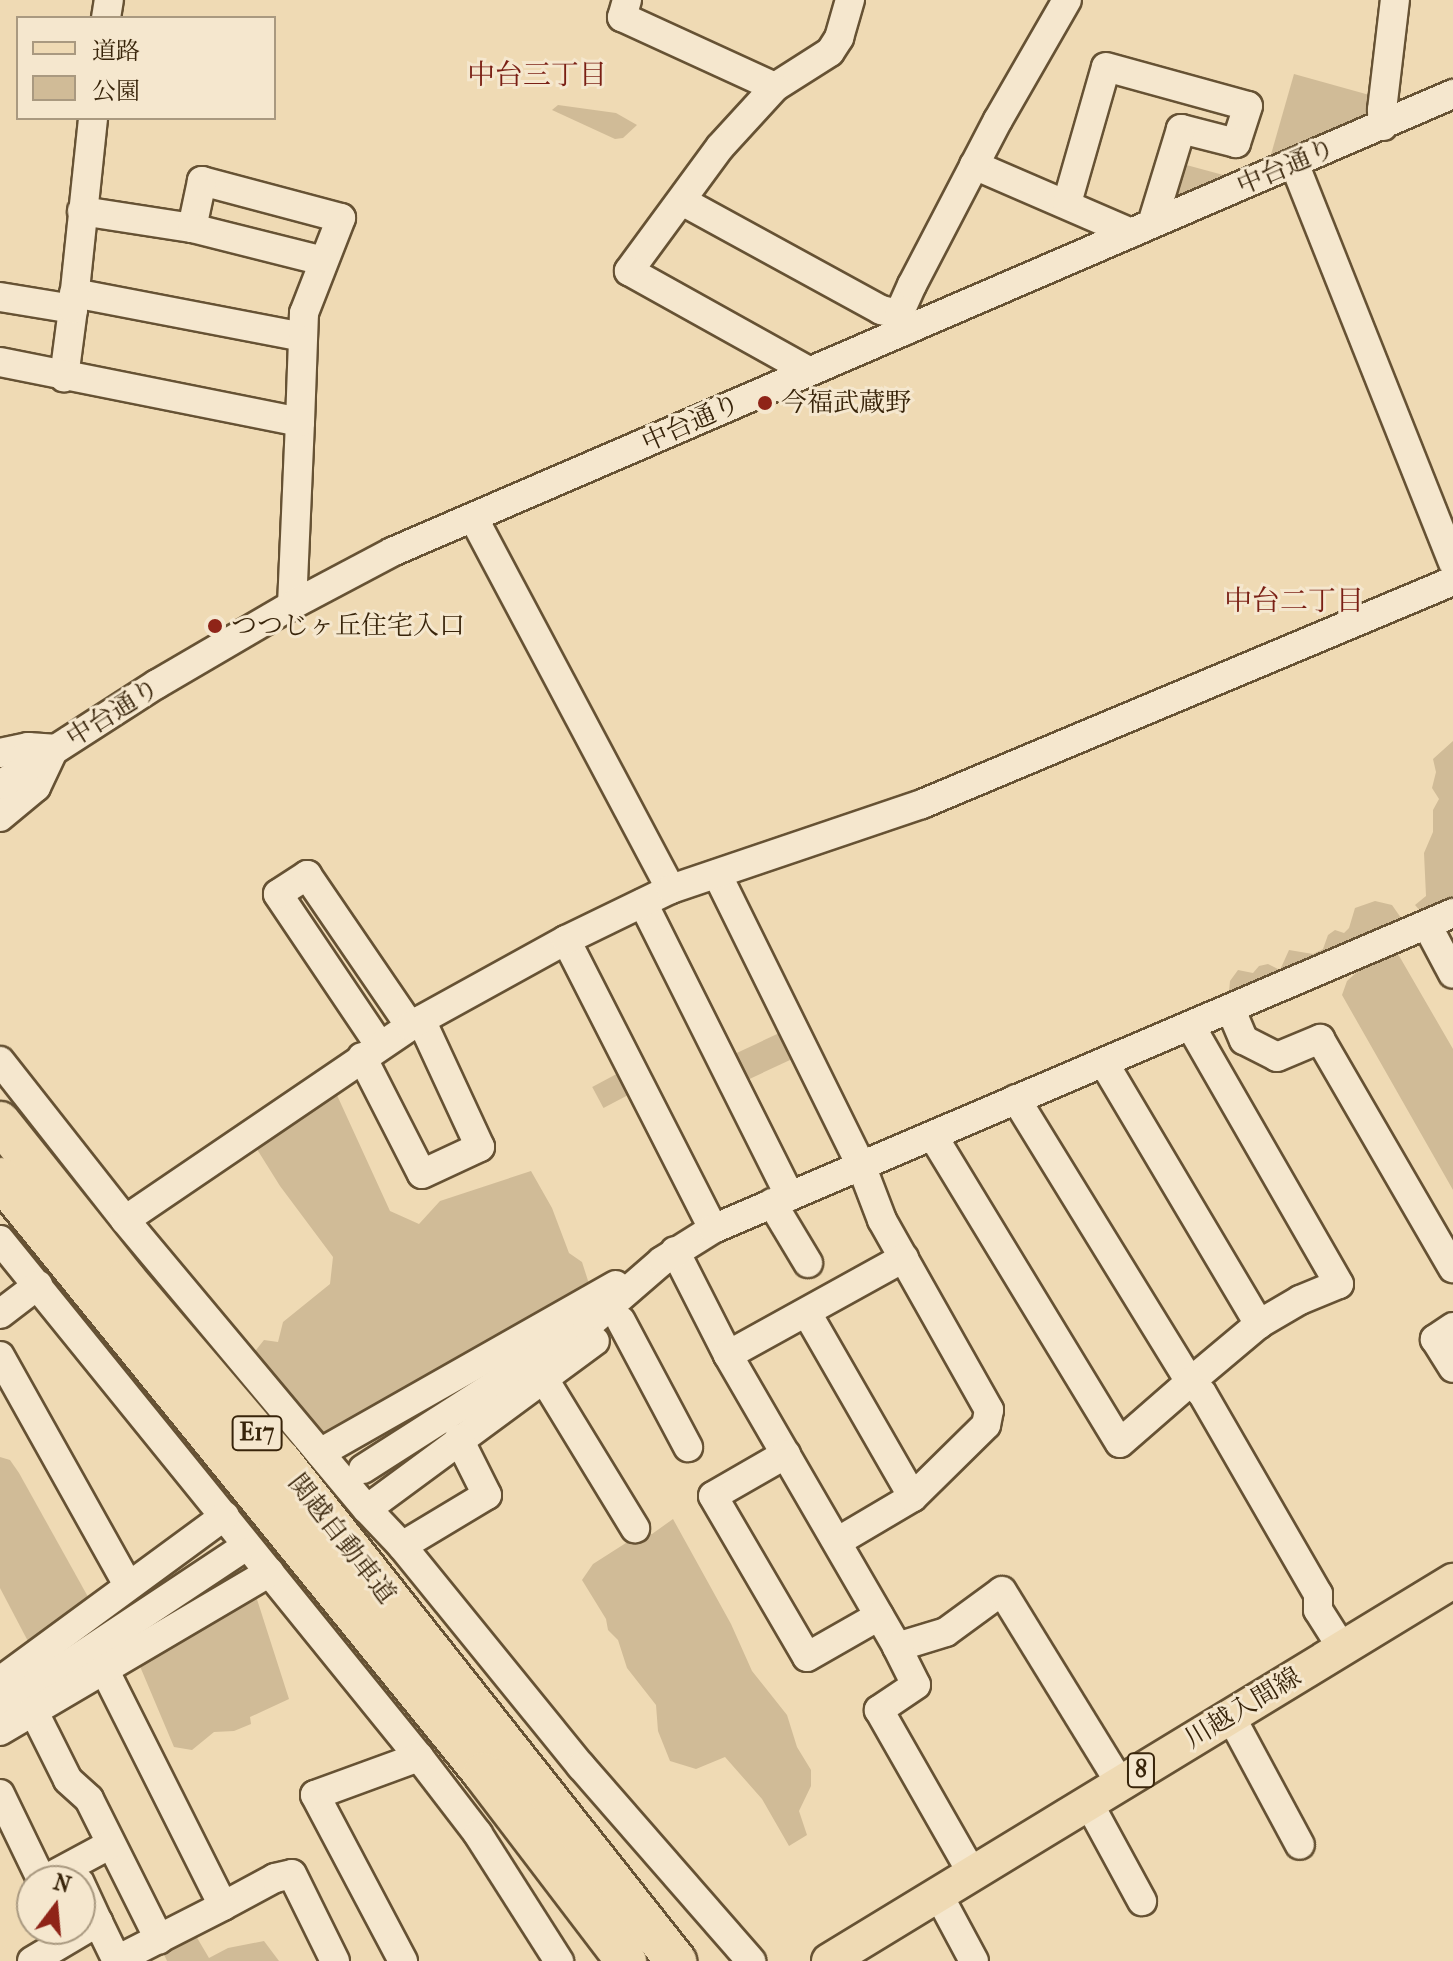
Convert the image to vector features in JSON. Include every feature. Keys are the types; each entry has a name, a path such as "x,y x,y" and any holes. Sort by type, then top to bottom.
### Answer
{"highway":[{"name":"関越自動車道","path":"0,1122 126,1280 280,1460 676,1961"},
{"name":"関越自動車道","path":"0,1178 483,1773 626,1961"}],"main road":[{"name":"川越入間線","path":"829,1961 1453,1581"}],"street":[{"path":"627,0 622,17 775,87"},
{"path":"809,371 629,271 720,147 775,87 830,52 839,38 850,0"},
{"path":"682,201 901,322 974,165 1067,0"},
{"path":"1383,126 1382,110 1395,0"},
{"path":"974,165 1067,203 1141,228 1181,129 1236,143 1248,106 1106,67 1067,203"},
{"name":"中台通り","path":"0,785 292,605 392,552 809,371 901,322 1141,228 1453,94"},
{"path":"64,377 93,120"},
{"path":"1294,163 1453,562"},
{"path":"192,228 202,181 341,218 304,313 292,605"},
{"path":"82,211 192,228 323,261"},
{"path":"0,297 74,301 302,337"},
{"path":"0,362 300,422"},
{"path":"474,519 671,889"},
{"path":"125,1220 416,1023 566,940 671,889 922,804 1453,581"},
{"path":"0,753 28,747 44,757 36,787 0,817"},
{"path":"717,874 861,1165 882,1220 989,1410 986,1425 913,1497 837,1542"},
{"path":"307,875 416,1023 480,1147 422,1174 371,1052 278,894 307,875"},
{"path":"643,903 808,1263"},
{"path":"363,1469 587,1326 675,1251 713,1229 1453,913"},
{"path":"1427,925 1453,974"},
{"path":"566,940 713,1229"},
{"path":"1231,1010 1244,1040 1277,1057 1320,1039 1453,1268"},
{"path":"933,1136 1120,1443 1259,1324 1300,1300 1339,1284 1191,1027"},
{"path":"0,1061 125,1220 367,1509 402,1546 572,1754 751,1961"},
{"path":"1104,1063 1259,1324"},
{"path":"1016,1099 1190,1382 1202,1393 1318,1594 1318,1610 1342,1648"},
{"path":"0,1240 419,1757 478,1834 559,1961"},
{"path":"675,1251 728,1355 916,1685 879,1710 972,1873"},
{"path":"728,1355 904,1258"},
{"path":"320,1453 583,1303 619,1284 640,1278"},
{"path":"367,1509 621,1321 635,1303 640,1278"},
{"path":"0,1314 38,1285"},
{"path":"807,1313 913,1497"},
{"path":"621,1321 688,1447"},
{"path":"1453,1327 1435,1339 1453,1368"},
{"path":"0,1356 128,1585"},
{"path":"544,1379 635,1528"},
{"path":"402,1546 487,1495 459,1439"},
{"path":"786,1454 713,1496 807,1657 879,1616"},
{"path":"0,1681 225,1516"},
{"path":"0,1710 239,1551"},
{"path":"0,1731 270,1572"},
{"path":"897,1647 946,1632 1002,1591 1120,1783"},
{"path":"104,1669 223,1906"},
{"path":"33,1710 68,1780 89,1799 159,1939"},
{"path":"1231,1717 1300,1845"},
{"path":"403,1961 315,1795 419,1757"},
{"path":"0,1794 34,1865"},
{"path":"1088,1802 1142,1901"},
{"path":"89,1865 111,1844"},
{"path":"96,1918 117,1960 275,1878 292,1874 335,1961"},
{"path":"938,1894 974,1961"},
{"path":"41,1959 98,1922"}],"green space":[{"path":"1294,74 1373,96 1370,113 1270,158"},
{"path":"558,105 616,113 637,125 623,138 615,139 552,110"},
{"path":"1179,163 1227,176 1173,200"},
{"path":"1453,741 1453,910 1429,921 1415,905 1426,896 1424,853 1433,832 1433,810 1439,799 1432,788 1436,772 1433,759"},
{"path":"1375,901 1392,905 1406,925 1395,943 1398,954 1453,1049 1453,1190 1342,995 1347,981 1357,972 1355,963 1234,1004 1229,992 1230,981 1238,970 1253,973 1259,966 1268,964 1280,970 1289,950 1313,954 1323,949 1328,935 1335,930 1344,933 1349,928 1355,908"},
{"path":"788,1029 800,1055 738,1084 725,1058"},
{"path":"624,1070 635,1091 603,1108 592,1087"},
{"path":"336,1093 390,1211 419,1224 440,1201 531,1171 552,1208 569,1253 582,1262 591,1290 329,1440 256,1362 256,1350 264,1340 278,1342 283,1322 330,1284 333,1257 280,1186 253,1143"},
{"path":"0,1457 10,1460 19,1473 92,1604 31,1647 0,1588"},
{"path":"673,1519 731,1624 752,1671 787,1715 797,1747 811,1770 811,1786 799,1811 807,1835 789,1846 762,1799 725,1757 696,1769 670,1761 658,1731 656,1705 627,1668 618,1640 608,1630 606,1619 582,1580 593,1564 640,1534 652,1534"},
{"path":"254,1590 289,1699 250,1717 251,1724 234,1731 214,1732 192,1750 174,1747 139,1664"},
{"path":"184,1936 196,1936 209,1958 228,1948 264,1941 279,1961 167,1961 161,1948"}],"place":[{"name":"今福武蔵野","path":"765,403"},
{"name":"つつじヶ丘住宅入口","path":"215,626"}],"district":[{"name":"中台三丁目","path":"537,75"},
{"name":"中台二丁目","path":"1294,601"}]}
